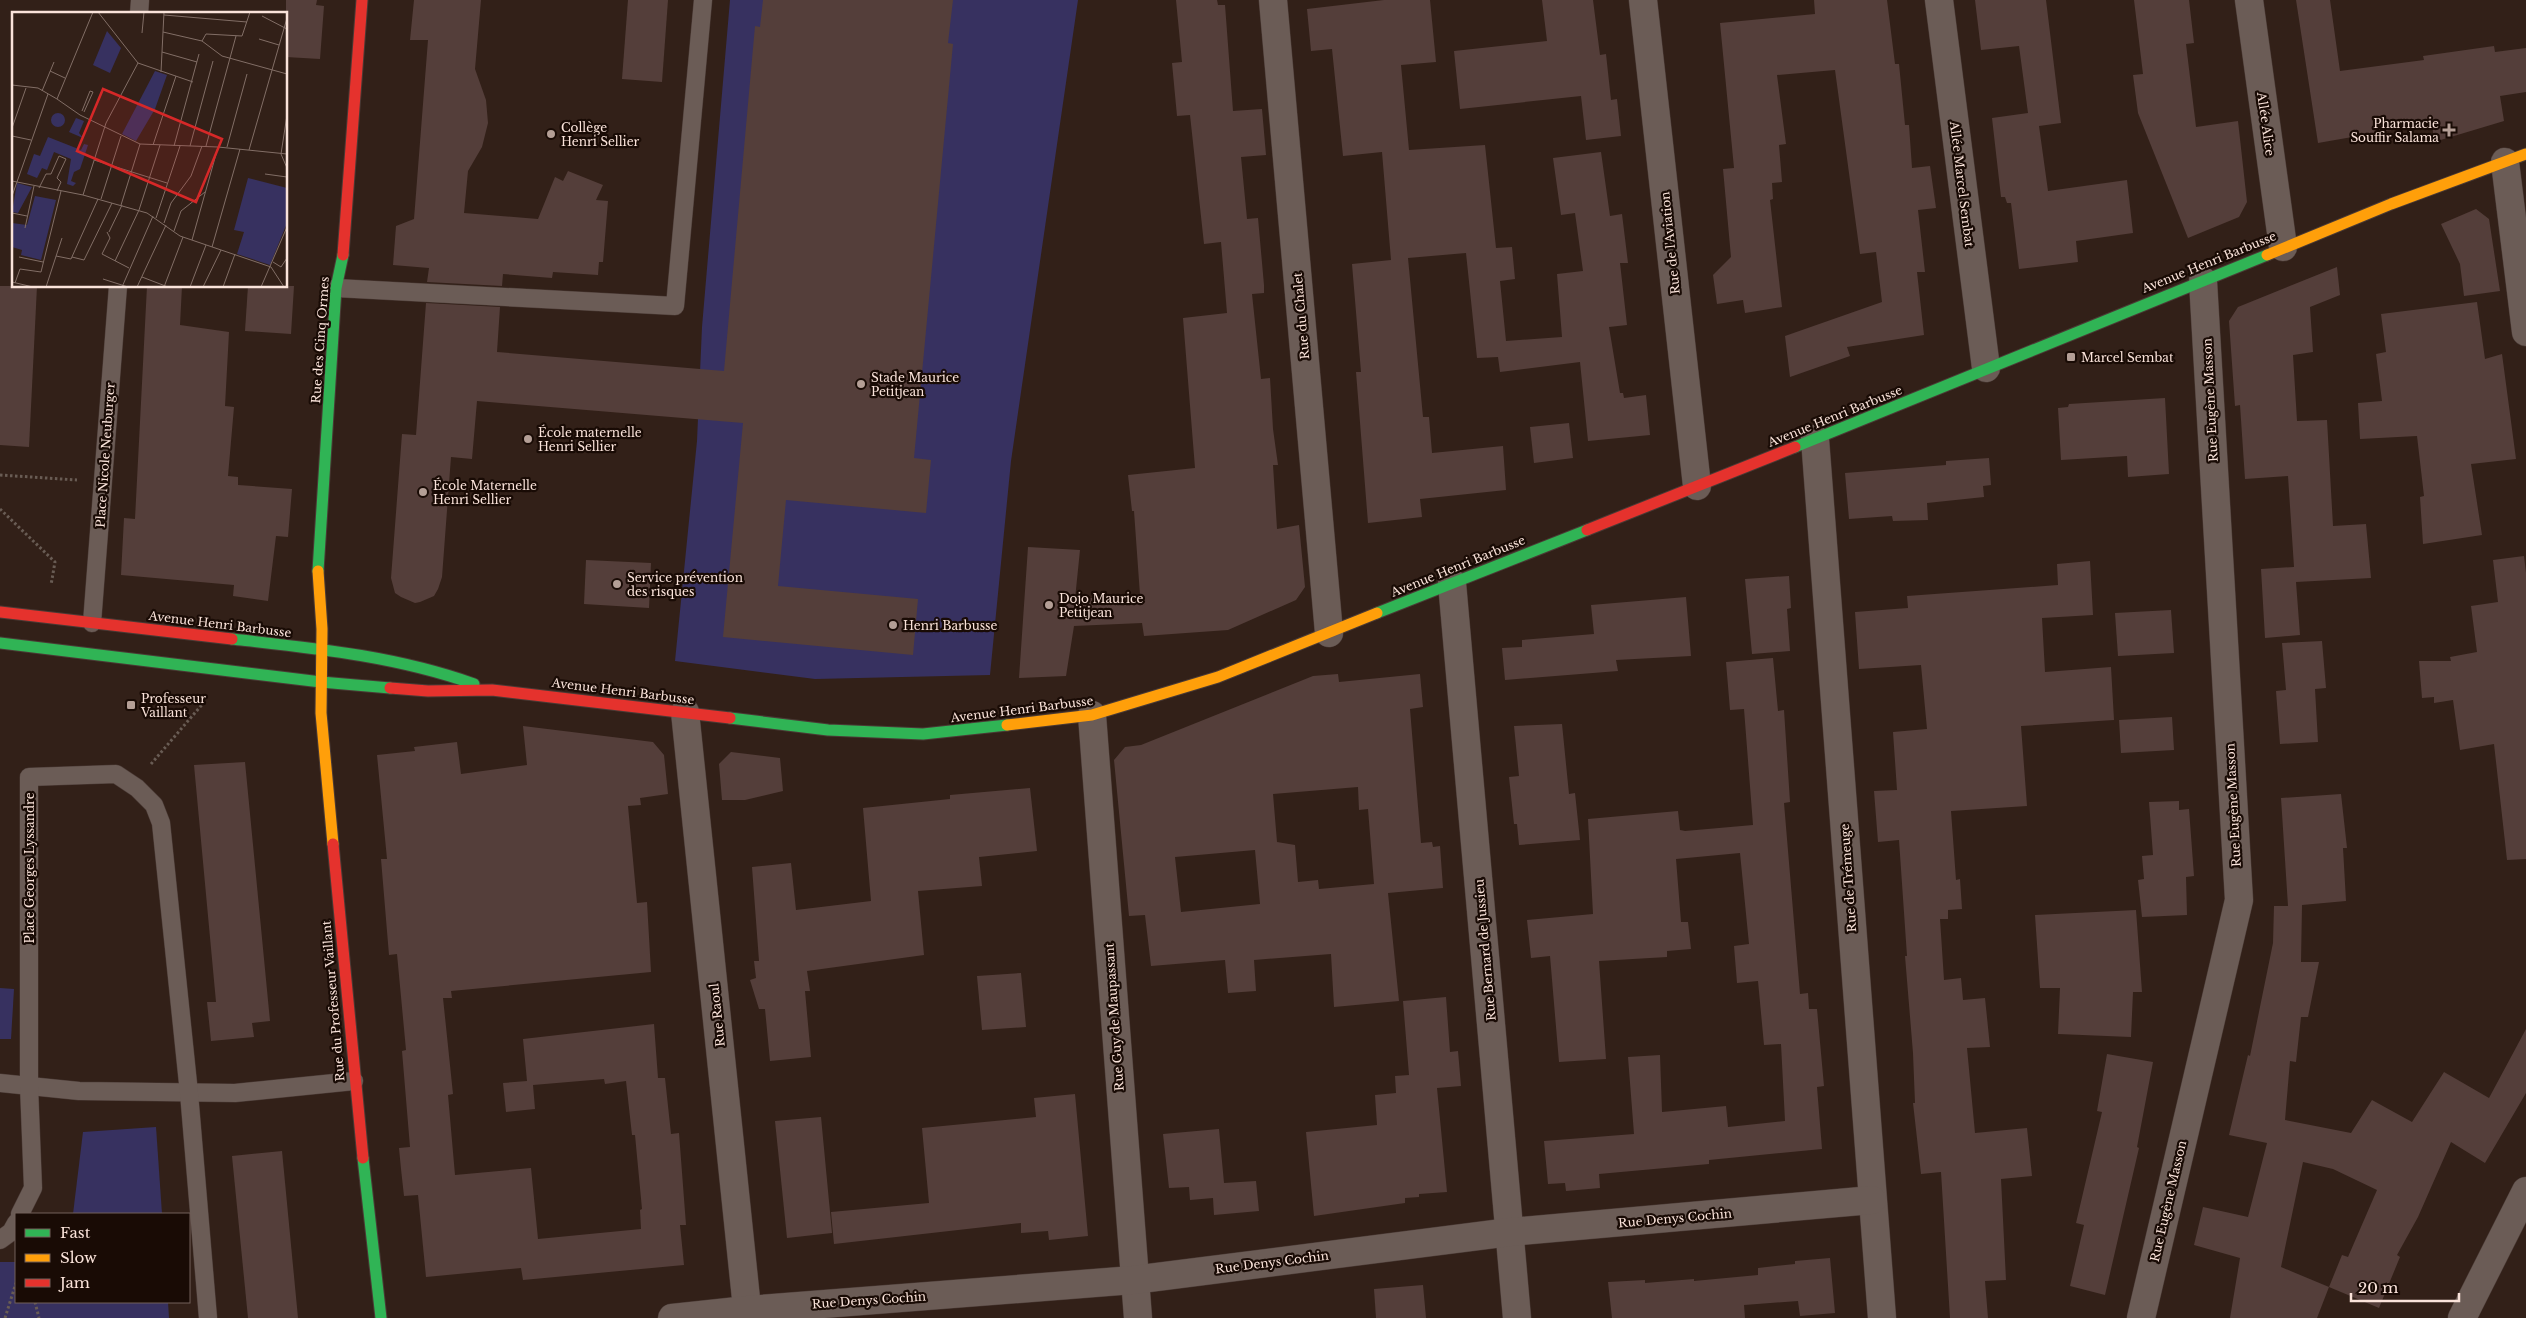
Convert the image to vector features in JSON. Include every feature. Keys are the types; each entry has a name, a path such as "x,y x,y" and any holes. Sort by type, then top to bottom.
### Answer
{"street":[{"name":"Rue des Cinq Ormes","path":"321,682 322,629 317,582 336,288 344,252 362,0"},
{"name":"Rue du Chalet","path":"1274,0 1329,633"},
{"name":"Rue de l'Aviation","path":"1643,0 1698,486"},
{"name":"Allée Marcel Sembat","path":"1939,0 1986,368"},
{"name":"Allée Alice","path":"2249,0 2283,247"},
{"name":"Avenue Henri Barbusse","path":"0,643 321,682 428,691 492,690 828,730 923,734 1092,715 1218,677 1452,582 1815,439 2283,247 2515,158"},
{"path":"2515,158 2526,332"},
{"name":"Rue Eugène Masson","path":"2141,1318 2239,900 2203,280"},
{"name":"Rue de Trémeuge","path":"1815,439 1882,1318"},
{"name":"Rue Bernard de Jussieu","path":"1452,582 1517,1318"},
{"name":"Avenue Henri Barbusse","path":"0,612 321,649 432,669 492,690"},
{"name":"Rue du Professeur Vaillant","path":"321,682 321,713 354,1080 381,1318"},
{"name":"Rue Raoul","path":"685,712 748,1314"},
{"name":"Rue Guy de Maupassant","path":"1092,715 1133,1280 1138,1318"},
{"path":"2462,1318 2526,1192"},
{"name":"Rue Denys Cochin","path":"672,1318 748,1314 1133,1280 1510,1232 1872,1200"}],"lane":[{"path":"336,288 675,306 703,0"},
{"name":"Place Nicole Neuburger","path":"92,623 118,288"},
{"name":"Place Georges Lyssandre","path":"20,1213 33,1188 29,1086 29,777 116,774 132,785 154,805 161,823 189,1093 208,1318"},
{"path":"0,1083 79,1091 235,1093 354,1080"},
{"path":"0,1240 12,1232 15,1224"}],"path":[{"path":"0,476 103,480"},
{"path":"0,509 55,562 45,618"},
{"path":"132,785 213,692"},
{"path":"4,1318 15,1286"},
{"path":"35,1303 40,1318"}],"shaded area":[{"name":"Stade Maurice Petitjean","path":"730,0 1078,0 1011,461 990,675 815,679 675,661 697,441 702,327"},
{"path":"0,988 14,989 11,1039 0,1039"},
{"path":"156,1127 162,1213 73,1213 83,1132"},
{"path":"0,1262 15,1262 15,1303 168,1303 169,1318 0,1318"}],"building":[{"path":"286,0 317,0 316,5 324,6 320,59 288,57 288,12 286,12"},
{"path":"414,0 481,0 475,69 486,100 488,123 482,147 468,171 464,213 538,219 555,177 563,181 568,171 603,185 596,200 608,201 603,262 599,262 598,275 553,272 552,278 503,274 502,286 427,282 429,268 393,265 396,226 414,219 428,40 410,40"},
{"path":"628,0 668,0 662,82 622,79"},
{"path":"763,0 953,0 948,43 953,44 914,458 931,460 926,513 786,500 778,586 918,599 913,655 723,637 743,423 477,401 472,459 451,457 442,577 438,589 434,596 420,602 415,603 401,597 395,593 391,578 402,434 416,435 426,303 500,307 497,352 724,371 755,26 760,27"},
{"path":"1176,0 1217,0 1218,5 1225,5 1233,111 1262,109 1266,155 1241,157 1247,219 1258,218 1264,285 1264,293 1252,294 1261,379 1270,378 1273,429 1278,465 1273,465 1277,529 1299,525 1305,587 1296,600 1228,630 1144,636 1142,623 1074,626 1066,676 1019,678 1028,547 1080,550 1075,599 1140,595 1134,511 1132,511 1128,475 1195,468 1183,318 1227,313 1221,242 1204,244 1190,115 1177,116 1172,63 1182,62"},
{"path":"1384,0 1430,0 1436,62 1401,65 1409,150 1485,145 1496,248 1512,247 1515,279 1500,281 1506,341 1562,337 1557,274 1583,271 1575,213 1561,215 1553,158 1601,152 1610,216 1622,214 1628,263 1620,263 1627,325 1609,327 1620,393 1623,393 1624,398 1646,395 1650,435 1588,441 1580,362 1500,372 1498,357 1477,358 1466,253 1408,258 1423,417 1429,417 1432,453 1503,446 1506,490 1420,499 1422,517 1368,523 1356,372 1361,372 1352,264 1391,260 1382,152 1343,156 1332,49 1311,51 1307,9"},
{"path":"1542,0 1593,0 1600,55 1606,54 1611,100 1617,99 1621,136 1586,140 1581,96 1460,109 1454,51 1547,41"},
{"path":"1814,0 1887,0 1895,64 1899,64 1905,125 1909,125 1912,168 1930,166 1936,208 1918,210 1925,272 1917,272 1924,335 1847,347 1850,356 1790,377 1785,336 1882,302 1876,252 1860,254 1835,70 1777,75 1786,144 1779,145 1782,182 1772,183 1773,199 1770,200 1782,307 1745,313 1743,300 1717,304 1713,275 1731,257 1723,169 1734,168 1720,23 1815,14"},
{"path":"1975,0 2046,0 2061,123 2039,126 2048,191 2127,180 2133,233 2076,241 2078,262 2019,269 2011,203 2007,203 2005,197 2001,197 1992,118 2028,113 2019,46 1981,50"},
{"path":"2134,0 2189,0 2194,43 2186,44 2196,127 2238,121 2247,202 2239,217 2188,238 2138,113 2133,75 2143,74"},
{"path":"2296,0 2330,0 2340,71 2424,60 2423,56 2494,46 2495,52 2526,48 2526,92 2500,96 2504,121 2434,142 2432,123 2318,143"},
{"path":"2476,209 2489,219 2500,291 2464,296 2460,264 2441,224"},
{"path":"2337,267 2340,295 2310,307 2313,352 2293,355 2297,421 2327,420 2333,526 2366,524 2371,578 2296,582 2300,635 2265,638 2261,569 2294,567 2288,476 2245,479 2240,405 2235,406 2229,321 2238,307"},
{"path":"0,286 37,288 29,447 0,445"},
{"path":"288,286 294,286 291,334 245,331 248,288 288,288"},
{"path":"147,288 182,288 180,325 229,332 225,406 234,407 228,476 238,477 238,485 292,489 288,537 276,536 268,601 233,596 234,585 121,575 124,518 135,519"},
{"path":"2477,302 2485,359 2502,354 2516,459 2471,464 2482,535 2423,544 2420,497 2424,496 2417,436 2360,439 2358,403 2382,401 2376,354 2386,352 2381,314"},
{"path":"2165,398 2169,474 2128,477 2127,456 2061,460 2058,408 2068,407 2069,404"},
{"path":"1569,423 1573,458 1534,463 1530,427"},
{"path":"1989,458 1991,485 1983,486 1984,497 1927,503 1928,520 1893,521 1892,516 1849,519 1845,473 1946,465 1946,461"},
{"path":"2524,556 2526,573 2526,859 2507,860 2494,744 2460,750 2453,700 2434,703 2434,697 2422,698 2419,661 2451,661 2450,657 2477,652 2471,606 2498,602 2493,560"},
{"name":"Service prévention des risques","path":"586,560 651,563 649,608 584,604"},
{"path":"2090,561 2093,615 2042,618 2045,672 2111,667 2114,720 2021,726 2027,806 1951,811 1956,880 1960,879 1962,909 1948,910 1948,919 1940,919 1944,980 1961,978 1963,1000 1985,998 1990,1047 1967,1048 1975,1133 2027,1128 2032,1176 2001,1179 2006,1280 1985,1281 1988,1318 1950,1318 1941,1172 1921,1174 1913,1103 1915,1103 1913,1053 1905,956 1907,956 1899,840 1878,842 1874,791 1897,790 1893,732 1927,729 1921,665 1859,669 1855,612 1908,608 1907,596 2058,585 2057,564"},
{"path":"1789,576 1791,608 1787,609 1790,651 1752,654 1745,579"},
{"path":"1686,597 1691,656 1616,660 1618,671 1505,680 1502,648 1522,647 1522,640 1594,634 1591,605"},
{"path":"2171,610 2174,653 2118,656 2115,613"},
{"path":"2322,641 2326,688 2315,689 2318,742 2280,744 2276,691 2286,690 2282,643"},
{"path":"1773,658 1778,711 1784,710 1790,802 1784,803 1800,994 1808,993 1809,1009 1817,1009 1824,1086 1817,1087 1822,1149 1709,1160 1709,1164 1599,1174 1600,1188 1566,1191 1565,1183 1548,1184 1544,1141 1634,1134 1628,1057 1660,1055 1662,1112 1726,1106 1728,1127 1785,1121 1781,1044 1764,1045 1758,981 1737,983 1734,946 1749,944 1740,853 1676,859 1681,922 1688,922 1691,949 1667,951 1667,957 1599,961 1606,1059 1559,1062 1550,956 1531,958 1527,920 1593,914 1588,819 1678,811 1680,830 1685,831 1753,825 1744,709 1730,710 1726,662"},
{"path":"1338,674 1339,682 1420,674 1423,707 1410,709 1421,843 1432,842 1433,847 1440,846 1443,888 1388,893 1399,1001 1334,1007 1331,954 1254,960 1256,991 1228,993 1225,960 1151,966 1145,915 1129,916 1114,760 1125,747 1141,745 1313,676","holes":["1358,787 1359,810 1368,809 1374,884 1319,889 1318,880 1298,882 1295,845 1277,842 1273,794","1255,850 1260,904 1181,912 1175,857"]},
{"path":"2172,717 2174,750 2121,753 2119,720"},
{"path":"1562,724 1569,794 1575,793 1580,840 1519,845 1517,824 1514,824 1509,777 1519,776 1514,726"},
{"path":"523,726 653,742 664,755 668,794 640,798 641,805 628,806 637,903 647,902 651,972 451,991 452,998 443,998 453,1094 448,1095 455,1175 531,1168 538,1239 641,1229 640,1210 642,1209 635,1135 632,1135 626,1081 605,1084 604,1079 533,1085 535,1109 506,1112 503,1083 527,1081 523,1039 654,1024 658,1078 665,1078 671,1134 679,1133 686,1225 680,1225 684,1265 523,1280 521,1268 426,1277 418,1195 404,1196 399,1148 410,1147 402,1051 406,1050 397,954 389,955 381,859 387,859 377,755 415,751 414,747 457,742 461,774 527,765"},
{"path":"731,752 780,758 783,791 745,800 722,800 719,764"},
{"path":"245,762 270,1021 252,1023 254,1037 211,1041 207,1002 216,1002 194,765"},
{"path":"1030,788 1037,851 979,857 982,886 918,891 924,955 807,971 810,991 805,991 811,1057 770,1061 765,1009 759,1009 750,980 756,978 754,961 759,961 752,867 791,863 796,910 871,901 863,808 950,799 950,795"},
{"path":"2341,794 2347,848 2343,848 2346,901 2302,905 2301,962 2319,962 2308,1017 2301,1017 2296,1062 2290,1061 2285,1120 2351,1133 2372,1100 2412,1122 2444,1072 2489,1098 2526,1029 2526,1093 2485,1163 2451,1142 2418,1217 2397,1255 2400,1257 2379,1308 2329,1287 2317,1318 2230,1318 2240,1258 2194,1245 2203,1207 2248,1217 2267,1143 2229,1135 2248,1055 2250,1056 2273,943 2274,906 2288,906 2281,798","holes":["2303,1162 2333,1169 2377,1190 2348,1257 2342,1255 2329,1287 2281,1267"]},
{"path":"2179,801 2179,810 2189,809 2194,876 2186,877 2187,915 2142,917 2138,880 2144,879 2142,856 2153,855 2149,802"},
{"path":"2136,910 2142,992 2133,992 2131,1037 2058,1034 2060,988 2040,988 2035,915"},
{"path":"1021,973 1026,1027 982,1030 977,976"},
{"path":"1446,997 1450,1052 1458,1051 1461,1086 1437,1088 1447,1192 1419,1194 1419,1197 1405,1198 1405,1203 1314,1216 1306,1132 1377,1125 1375,1095 1396,1093 1395,1076 1409,1075 1403,1001"},
{"path":"2107,1054 2153,1062 2137,1147 2139,1148 2105,1295 2070,1286 2084,1225 2076,1223 2102,1112 2097,1111"},
{"path":"1075,1094 1088,1236 1049,1240 1048,1231 1021,1233 1021,1223 834,1244 831,1212 929,1203 922,1128 1036,1117 1034,1098"},
{"path":"821,1117 832,1233 787,1238 775,1121"},
{"path":"1219,1129 1224,1183 1256,1181 1259,1211 1214,1215 1213,1198 1190,1200 1189,1187 1169,1188 1163,1134"},
{"path":"282,1151 298,1318 248,1318 232,1156"},
{"path":"1830,1258 1835,1313 1800,1316 1798,1301 1744,1305 1745,1318 1612,1318 1608,1282 1645,1280 1645,1283 1694,1279 1694,1281 1758,1275 1758,1268 1795,1264 1795,1261"},
{"path":"1423,1285 1426,1318 1376,1318 1374,1289"}],"traffic: fast":[{"path":"318,571 336,288 343,255"},
{"path":"1795,447 2267,255"},
{"path":"1377,613 1587,530"},
{"path":"232,639 354,654 415,666 474,684"},
{"path":"0,643 321,682 390,688"},
{"path":"730,718 828,730 923,734 1007,725"},
{"path":"363,1158 381,1318"}],"traffic: slow":[{"path":"2267,255 2391,204 2526,154"},
{"path":"318,571 322,629 321,713 333,844"},
{"path":"1007,725 1092,715 1218,677 1377,613"}],"traffic: jam":[{"path":"343,255 362,0"},
{"path":"1587,530 1795,447"},
{"path":"0,612 232,639"},
{"path":"390,688 428,691 492,690 730,718"},
{"path":"333,844 363,1158"}],"place":[{"name":"Pharmacie Souffir Salama","path":"2449,130"},
{"name":"Collège Henri Sellier","path":"551,134"},
{"name":"Marcel Sembat","path":"2071,357"},
{"name":"Stade Maurice Petitjean","path":"861,384"},
{"name":"École maternelle Henri Sellier","path":"528,439"},
{"name":"École Maternelle Henri Sellier","path":"423,492"},
{"name":"Service prévention des risques","path":"617,584"},
{"name":"Dojo Maurice Petitjean","path":"1049,605"},
{"name":"Henri Barbusse","path":"893,625"},
{"name":"Professeur Vaillant","path":"131,705"}]}
